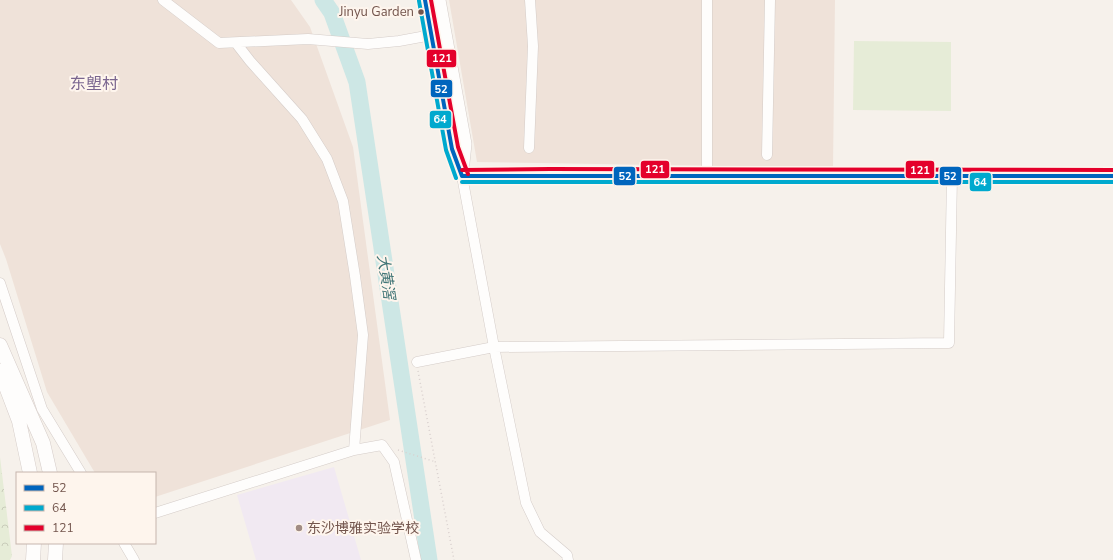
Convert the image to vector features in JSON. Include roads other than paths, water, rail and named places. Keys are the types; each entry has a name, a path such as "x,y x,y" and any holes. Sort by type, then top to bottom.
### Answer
{"main road":[{"path":"0,345 43,443 50,472"},
{"path":"0,371 18,421 30,472"},
{"path":"33,560 34,544"},
{"path":"55,560 56,544"}],"street":[{"path":"163,0 219,43 308,39 368,44 399,41 438,34"},
{"path":"425,0 438,34"},
{"path":"438,0 438,34 452,149 462,176 494,347 526,503 540,532 567,555 568,560"},
{"path":"529,148 532,46 530,0"},
{"path":"707,0 707,176"},
{"path":"767,155 770,0"},
{"path":"236,43 250,62 302,119 327,159 343,202 363,335 354,450"},
{"path":"462,176 1113,176"},
{"path":"417,362 494,347 949,343 952,176"},
{"path":"0,283 42,409 80,472"},
{"path":"156,513 354,450 382,445 394,462 416,560"},
{"path":"125,544 134,560"}],"waterway":[{"name":"大黄滘","path":"323,0 332,13 357,82 429,560"}],"place":[{"name":"Jinyu Garden","path":"421,12"},
{"name":"东沙博雅实验学校","path":"299,528"}],"district":[{"name":"东塱村","path":"94,84"}]}
